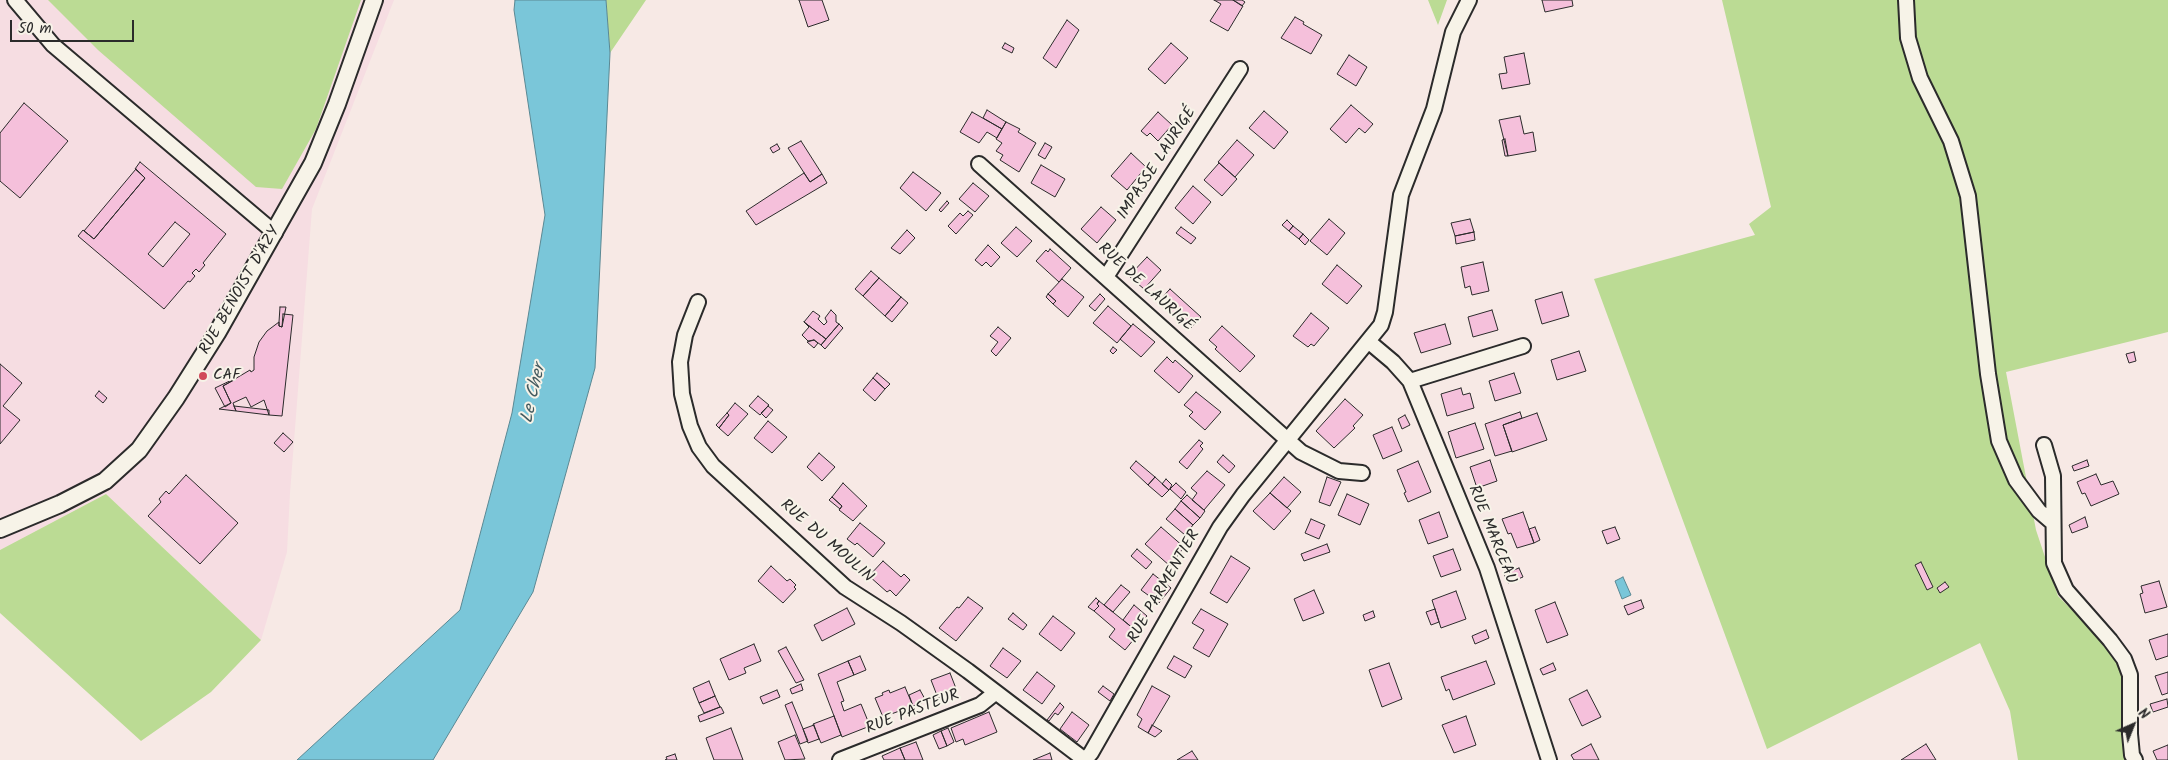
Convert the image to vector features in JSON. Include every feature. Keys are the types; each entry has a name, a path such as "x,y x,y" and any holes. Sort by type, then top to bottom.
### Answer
{"street":[{"path":"15,0 53,45 275,233"},
{"name":"RUE BENOIST D'AZY","path":"0,529 60,504 105,480 139,450 176,398 217,333 313,163 337,104 374,0"},
{"name":"RUE PARMENTIER","path":"1085,760 1091,753 1220,527 1381,325 1385,312 1401,195 1434,109 1453,32 1469,0"},
{"path":"1906,0 1908,38 1920,78 1950,141 1968,196 1988,374 1999,441 2016,480 2039,511 2053,523"},
{"name":"IMPASSE LAURIGÉ","path":"1106,277 1240,69"},
{"name":"RUE DE LAURIGÉ","path":"979,164 1288,440"},
{"name":"RUE DU MOULIN","path":"698,302 685,336 680,362 682,394 690,426 699,447 709,460 845,587 901,623 1085,760"},
{"name":"RUE MARCEAU","path":"1368,341 1393,362 1410,381 1493,586 1549,760"},
{"path":"1410,381 1522,346"},
{"path":"1288,440 1301,452 1339,471 1362,473"},
{"path":"2044,445 2053,476 2054,562 2066,590 2110,640 2124,659 2130,676 2130,734 2132,755 2135,760"},
{"name":"RUE PASTEUR","path":"840,760 980,705 995,693"}],"shaded area":[{"path":"0,0 394,0 312,209 287,552 261,640 106,494 0,550"}],"green space":[{"path":"48,0 361,0 316,129 282,189 256,187 98,50"},
{"path":"606,0 646,0 610,53"},
{"path":"1428,0 1447,0 1438,25"},
{"path":"1722,0 2168,0 2168,332 2006,372 2036,530 2058,596 2111,649 2121,670 2125,760 2018,760 2010,711 1980,643 1767,749 1594,279 1755,235 1749,224 1771,207"},
{"path":"106,494 261,640 211,692 141,741 0,613 0,550"}],"water":[{"name":"Le Cher","path":"515,0 606,0 610,53 595,368 533,592 433,760 297,760 460,610 512,413 545,215 514,10"},
{"path":"1623,577 1631,595 1622,599 1615,581"}],"building":[{"path":"799,0 822,0 829,20 808,27"},
{"path":"1214,0 1233,0 1243,6 1228,31 1210,21 1221,4"},
{"path":"1233,0 1242,0 1245,2 1242,6"},
{"path":"1542,0 1572,0 1573,6 1545,12"},
{"path":"1295,17 1322,35 1311,54 1281,38"},
{"path":"1067,20 1079,30 1056,68 1043,58"},
{"path":"1005,43 1014,48 1012,53 1002,48"},
{"path":"1171,43 1188,58 1165,84 1148,69"},
{"path":"1524,53 1530,84 1502,89 1499,74 1507,73 1504,57"},
{"path":"1349,55 1367,67 1356,86 1337,74"},
{"path":"24,103 68,141 20,198 0,181 0,133"},
{"path":"1351,105 1373,124 1365,133 1359,128 1346,143 1330,129"},
{"path":"987,110 1006,122 1002,129 983,118"},
{"path":"1264,111 1288,132 1274,149 1249,128"},
{"path":"972,112 1002,129 997,138 987,132 979,143 960,132"},
{"path":"1158,112 1172,125 1158,141 1150,133 1147,136 1141,131"},
{"path":"1520,116 1524,134 1533,132 1536,151 1508,156 1499,120"},
{"path":"1006,122 1020,129 1018,132 1036,143 1019,172 1000,160 1003,155 996,151 1002,143 996,139"},
{"path":"1505,139 1508,156 1505,156 1502,140"},
{"path":"1237,140 1254,155 1235,177 1218,162"},
{"path":"801,141 822,174 810,182 788,148"},
{"path":"1045,143 1052,147 1045,159 1038,155"},
{"path":"777,144 780,149 773,153 770,148"},
{"path":"1131,153 1146,167 1127,190 1111,176"},
{"path":"140,162 226,234 203,263 205,265 199,272 196,269 192,273 195,276 190,282 188,281 164,309 78,236 83,230 94,239 145,178 135,169","holes":["175,222 190,234 163,267 148,254"]},
{"path":"1219,163 1237,179 1222,196 1204,180"},
{"path":"1041,165 1065,179 1055,197 1031,183"},
{"path":"136,169 145,178 94,239 84,231"},
{"path":"913,172 941,193 926,211 900,188"},
{"path":"804,173 810,182 822,174 827,183 756,225 746,211"},
{"path":"973,183 989,196 975,212 959,199"},
{"path":"1193,186 1211,202 1193,224 1175,208"},
{"path":"947,201 949,203 941,212 939,210"},
{"path":"1101,207 1116,220 1097,243 1081,229"},
{"path":"968,211 973,215 956,234 948,226 960,213 963,216"},
{"path":"1329,219 1345,233 1327,255 1310,241"},
{"path":"1470,219 1474,232 1455,236 1451,223"},
{"path":"1287,220 1293,226 1289,231 1282,225"},
{"path":"1293,226 1303,234 1299,239 1289,231"},
{"path":"1016,227 1032,241 1017,257 1001,243"},
{"path":"1181,227 1196,238 1191,244 1176,233"},
{"path":"907,230 915,238 900,254 891,248"},
{"path":"1474,232 1475,240 1456,244 1455,236"},
{"path":"1303,234 1309,240 1305,245 1299,239"},
{"path":"988,245 1000,257 991,267 986,262 982,266 975,260"},
{"path":"1050,249 1071,268 1059,282 1036,261 1046,250 1048,252"},
{"path":"1147,257 1161,270 1144,289 1129,276"},
{"path":"1483,262 1489,291 1472,295 1470,286 1465,288 1461,267"},
{"path":"1337,265 1362,286 1347,304 1322,284"},
{"path":"871,271 879,278 863,296 855,289"},
{"path":"879,278 901,297 885,316 863,296"},
{"path":"1062,279 1084,297 1068,317 1053,304 1056,301 1048,294"},
{"path":"1170,289 1201,317 1190,329 1158,302"},
{"path":"1562,292 1569,316 1542,324 1535,300"},
{"path":"1048,294 1056,301 1053,304 1046,297"},
{"path":"1100,294 1105,299 1095,311 1089,306"},
{"path":"901,297 908,303 892,322 885,316"},
{"path":"1108,306 1131,326 1117,343 1093,323"},
{"path":"280,307 286,307 282,327 279,326"},
{"path":"831,310 836,315 836,322 839,324 826,339 804,322 813,311 820,316 818,319 824,325 827,322 825,318"},
{"path":"1492,310 1498,330 1473,337 1468,317"},
{"path":"1311,313 1329,328 1314,346 1311,344 1308,347 1293,336"},
{"path":"283,314 293,315 282,416 269,415 264,400 251,407 246,397 233,403 236,411 219,409 231,403 223,386 250,370 251,372 254,370 254,357 259,342 267,331 279,322 279,326 282,327"},
{"path":"804,322 826,339 821,345 814,340 808,341 802,335 809,327"},
{"path":"839,324 843,328 825,349 821,345"},
{"path":"1133,324 1155,342 1141,357 1120,339"},
{"path":"1445,324 1451,344 1421,353 1414,333"},
{"path":"1222,326 1255,356 1240,372 1215,349 1217,347 1209,340"},
{"path":"998,327 1011,338 996,356 991,351 998,342 990,336"},
{"path":"814,340 818,343 814,348 807,342"},
{"path":"1113,347 1117,350 1113,354 1110,351"},
{"path":"1579,351 1586,371 1557,380 1551,360"},
{"path":"2134,352 2136,361 2129,363 2126,354"},
{"path":"1167,357 1173,363 1175,360 1193,376 1179,393 1154,371"},
{"path":"0,364 22,383 3,406 20,420 0,444"},
{"path":"877,373 890,384 885,389 873,378"},
{"path":"1514,373 1521,393 1495,401 1489,381"},
{"path":"236,378 223,386 231,403 225,407 215,388"},
{"path":"873,378 885,389 875,401 863,390"},
{"path":"1461,388 1463,395 1470,393 1474,408 1447,416 1441,394"},
{"path":"99,391 107,398 103,403 95,396"},
{"path":"1196,392 1221,412 1205,430 1189,416 1193,412 1184,405"},
{"path":"758,396 769,405 760,415 749,406"},
{"path":"1345,399 1363,415 1353,426 1355,428 1334,448 1316,431"},
{"path":"735,403 748,414 728,436 719,428"},
{"path":"234,406 269,410 269,415 236,411"},
{"path":"768,406 773,410 766,418 761,413"},
{"path":"1520,412 1522,418 1503,425 1512,451 1495,456 1485,424"},
{"path":"727,413 729,415 719,428 716,425"},
{"path":"1537,413 1547,440 1512,452 1503,425"},
{"path":"1405,415 1410,425 1402,429 1398,419"},
{"path":"768,421 787,437 772,453 754,438"},
{"path":"1475,423 1484,449 1456,458 1448,432"},
{"path":"1392,427 1402,451 1383,459 1373,435"},
{"path":"283,433 293,442 284,452 274,443"},
{"path":"1199,440 1203,443 1200,446 1203,449 1187,469 1179,462"},
{"path":"819,453 835,467 822,481 807,467"},
{"path":"1223,455 1235,466 1229,473 1217,462"},
{"path":"1490,460 1497,481 1477,488 1470,467"},
{"path":"2087,460 2089,466 2074,471 2072,466"},
{"path":"1136,461 1155,477 1148,485 1130,468"},
{"path":"1418,461 1431,492 1408,502 1397,470"},
{"path":"1207,471 1225,485 1204,510 1192,500 1197,493 1191,488"},
{"path":"2096,474 2101,485 2113,481 2119,494 2091,506 2085,493 2082,494 2077,482"},
{"path":"186,475 238,523 200,564 148,516 161,502 159,499 166,491 169,494"},
{"path":"1155,477 1169,490 1162,497 1148,485"},
{"path":"1284,477 1301,492 1287,508 1270,493"},
{"path":"1327,477 1341,482 1330,506 1319,502"},
{"path":"1166,479 1172,485 1169,490 1162,484"},
{"path":"843,483 867,506 853,521 839,510 842,506 832,497"},
{"path":"1176,483 1186,492 1181,499 1170,489"},
{"path":"1270,493 1291,511 1274,530 1253,511"},
{"path":"1347,494 1369,504 1360,525 1338,515"},
{"path":"1187,495 1205,511 1200,518 1181,501"},
{"path":"832,497 842,506 840,509 829,500"},
{"path":"1181,501 1200,518 1193,525 1175,509"},
{"path":"1175,509 1193,525 1185,535 1166,519"},
{"path":"1439,512 1448,537 1428,544 1419,520"},
{"path":"1523,512 1534,543 1517,548 1511,533 1508,534 1502,519"},
{"path":"2085,517 2088,527 2072,533 2069,525"},
{"path":"1311,519 1325,525 1319,539 1305,533"},
{"path":"860,523 885,543 873,557 857,543 855,545 847,539"},
{"path":"1161,527 1184,547 1170,566 1145,544"},
{"path":"1535,527 1540,540 1534,543 1529,529"},
{"path":"1615,527 1620,539 1607,544 1602,531"},
{"path":"1327,544 1330,552 1304,561 1301,554"},
{"path":"1137,549 1152,562 1146,569 1131,556"},
{"path":"1453,549 1461,570 1441,577 1433,556"},
{"path":"1231,556 1250,568 1227,603 1210,593"},
{"path":"883,561 901,577 904,574 910,580 896,596 890,590 887,592 869,576"},
{"path":"1921,562 1933,587 1927,590 1915,565"},
{"path":"771,566 787,581 790,579 796,585 794,587 796,589 783,603 758,581"},
{"path":"1519,568 1523,577 1508,583 1504,574"},
{"path":"1153,574 1171,588 1159,603 1141,590"},
{"path":"2159,581 2167,607 2145,613 2140,594 2143,593 2141,586"},
{"path":"1945,582 1949,587 1940,593 1937,588"},
{"path":"1121,585 1130,592 1113,612 1104,605"},
{"path":"1314,590 1324,613 1303,621 1294,599"},
{"path":"1456,591 1466,619 1441,628 1432,600"},
{"path":"968,597 983,608 956,641 939,628"},
{"path":"1096,598 1099,601 1097,604 1099,606 1094,611 1088,607"},
{"path":"1641,600 1644,608 1628,615 1624,606"},
{"path":"1099,601 1139,633 1125,650 1109,637 1115,629 1094,611 1099,606 1097,604"},
{"path":"1555,602 1568,635 1547,643 1535,610"},
{"path":"1134,605 1147,616 1135,630 1123,620"},
{"path":"847,608 855,624 822,641 814,625"},
{"path":"1201,609 1228,624 1209,657 1193,648 1204,630 1192,623"},
{"path":"1435,609 1439,622 1431,625 1426,612"},
{"path":"1373,611 1375,617 1365,621 1363,615"},
{"path":"1013,613 1027,625 1023,630 1008,619"},
{"path":"1053,616 1075,633 1061,651 1039,634"},
{"path":"1486,630 1489,638 1475,644 1472,636"},
{"path":"2168,634 2168,656 2156,660 2149,640"},
{"path":"754,644 761,661 744,668 746,673 729,680 720,659"},
{"path":"786,647 804,680 796,683 778,651"},
{"path":"1003,648 1021,661 1007,678 990,666"},
{"path":"860,656 866,670 854,675 848,661"},
{"path":"1174,656 1192,666 1185,678 1167,668"},
{"path":"848,661 854,675 837,682 844,701 841,702 844,711 861,704 870,726 842,737 818,674"},
{"path":"1486,661 1495,684 1453,700 1449,689 1446,691 1441,677"},
{"path":"1389,663 1402,699 1382,707 1369,670"},
{"path":"1553,663 1556,670 1543,675 1540,669"},
{"path":"1037,672 1055,686 1042,704 1023,690"},
{"path":"2168,672 2168,693 2162,695 2155,676"},
{"path":"950,673 957,691 938,698 931,680"},
{"path":"709,681 715,696 699,703 693,688"},
{"path":"801,684 803,690 792,694 790,689"},
{"path":"1103,686 1114,694 1110,701 1098,692"},
{"path":"1152,686 1170,696 1148,733 1138,727 1142,719 1137,715"},
{"path":"905,687 913,706 883,717 875,698 889,690 890,693"},
{"path":"777,690 780,697 763,704 760,697"},
{"path":"920,690 926,701 913,706 909,695"},
{"path":"1587,690 1601,717 1582,726 1569,699"},
{"path":"715,696 720,707 704,713 699,703"},
{"path":"2167,699 2168,707 2153,712 2150,704"},
{"path":"792,702 808,741 800,744 785,705"},
{"path":"1060,703 1064,707 1058,715 1055,713 1049,721 1047,720"},
{"path":"721,707 724,713 700,722 698,716"},
{"path":"989,712 997,732 965,745 963,739 956,742 951,728"},
{"path":"1072,712 1089,725 1077,742 1060,729"},
{"path":"834,716 841,735 821,743 813,724"},
{"path":"1466,716 1476,745 1454,753 1442,725"},
{"path":"814,725 819,739 808,743 803,729"},
{"path":"1152,725 1162,731 1155,737 1148,733"},
{"path":"731,728 743,760 714,760 706,738"},
{"path":"948,728 954,742 947,746 941,731"},
{"path":"941,731 947,746 939,749 933,735"},
{"path":"795,735 805,759 785,760 778,742"},
{"path":"916,742 923,760 905,760 900,748"},
{"path":"1591,744 1599,760 1574,760 1571,755"},
{"path":"1926,744 1936,760 1901,760"},
{"path":"2168,745 2168,760 2157,760 2153,751"},
{"path":"900,748 905,760 884,760 882,756"},
{"path":"1192,751 1198,760 1177,760"},
{"path":"1050,753 1052,760 1033,760"},
{"path":"675,754 677,760 665,760 667,759 666,757"}],"place":[{"name":"CAF","path":"203,376"}]}
